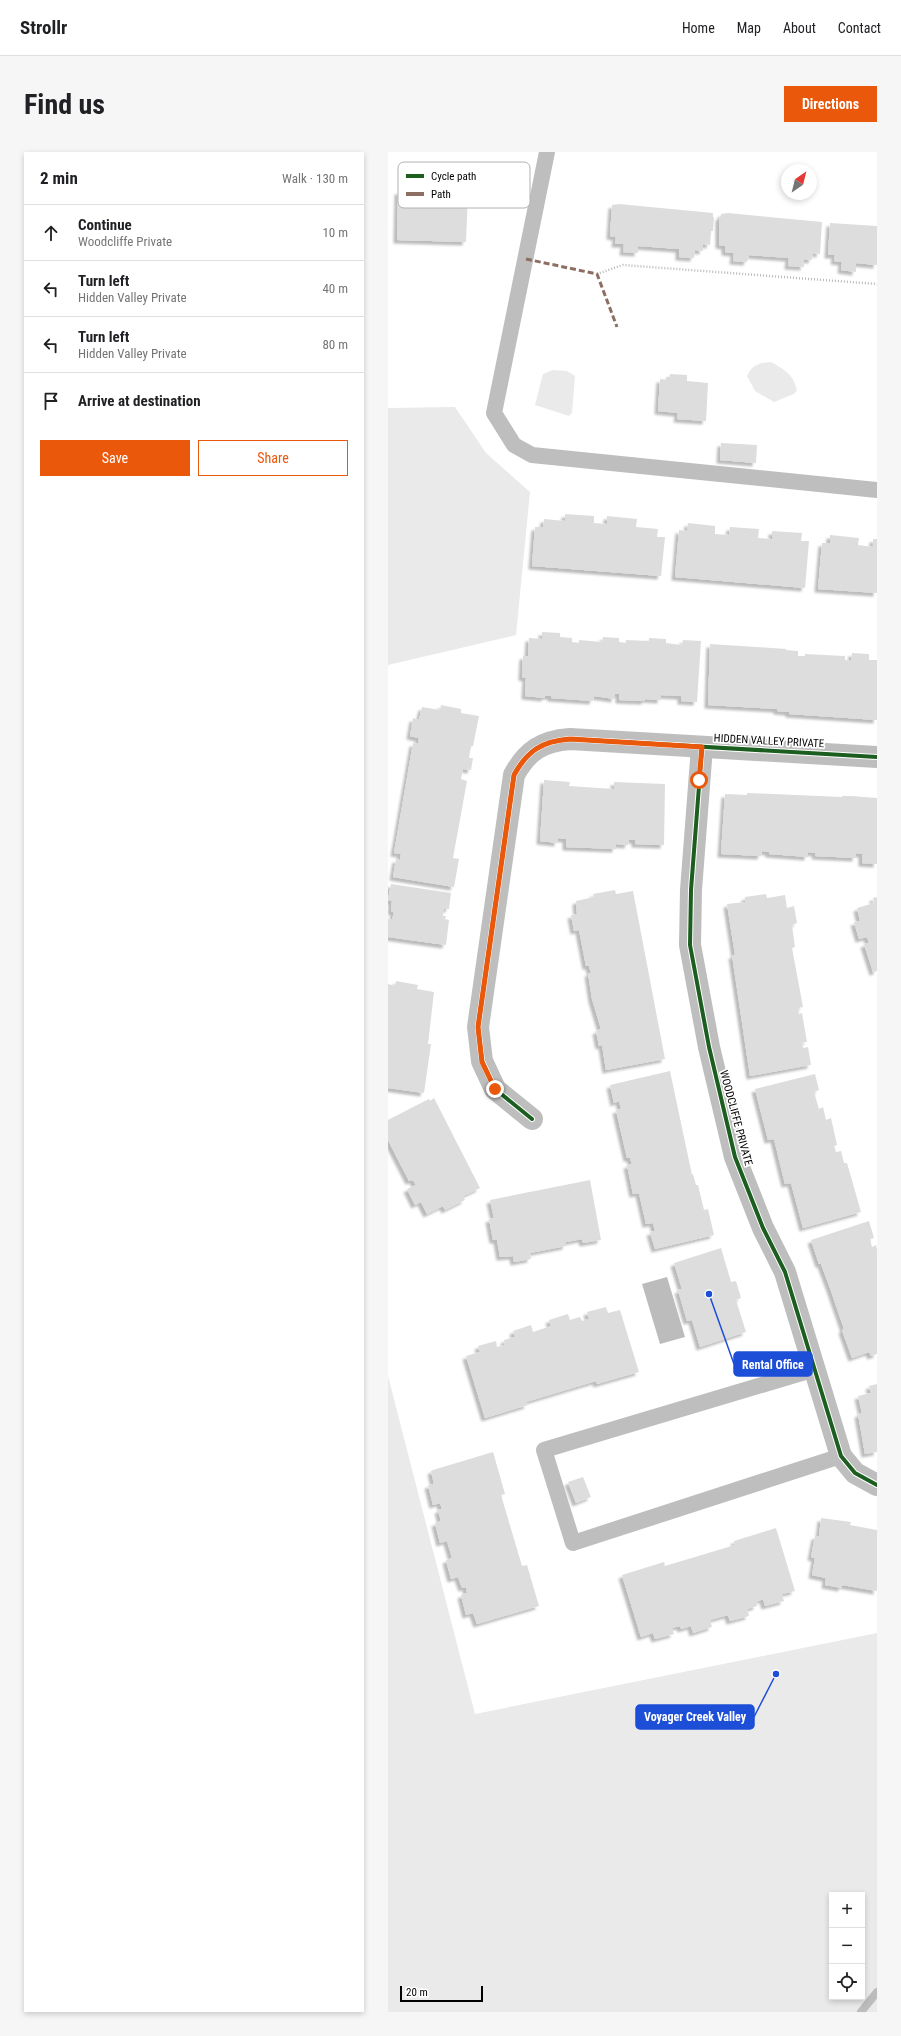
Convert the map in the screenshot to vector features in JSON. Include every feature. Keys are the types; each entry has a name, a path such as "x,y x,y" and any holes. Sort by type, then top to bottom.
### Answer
{"street":[{"name":"HIDDEN VALLEY PRIVATE","path":"532,1119 495,1089 482,1062 478,1027 514,775 523,759 538,747 554,740 570,739 877,757"},
{"name":"WOODCLIFFE PRIVATE","path":"702,747 691,890 692,953 709,1047 734,1157 763,1228 785,1272 841,1456 855,1473 877,1485"}],"lane":[{"path":"547,152 494,413 514,445 532,455 877,490"},
{"path":"815,1369 544,1450 572,1543 841,1456"}],"path":[{"path":"597,274 623,265 877,284"}],"shaded area":[{"path":"771,362 791,376 797,390 794,394 774,402 755,391 747,376 751,369 756,365"},
{"path":"553,370 567,371 575,376 572,413 569,416 535,405 543,374"},
{"path":"455,407 486,453 530,492 516,635 388,665 388,408"},
{"path":"667,1277 685,1337 660,1344 642,1284"},
{"path":"388,1376 475,1714 877,1633 877,2012 388,2012"}],"building":[{"path":"398,191 398,208 467,208 466,242 397,240"},
{"path":"619,204 713,213 713,231 711,231 710,245 703,244 703,251 695,250 694,258 679,257 679,249 638,246 638,253 623,252 624,244 615,244 616,237 610,236 612,205"},
{"path":"728,213 822,222 820,254 813,253 812,260 804,259 804,267 788,266 789,258 749,255 747,262 733,261 734,253 725,252 725,246 719,245 719,217 721,217 721,214"},
{"path":"830,223 877,226 877,265 856,263 856,272 841,270 842,262 834,261 835,255 828,255"},
{"path":"670,374 687,375 687,381 708,383 706,421 677,419 678,413 658,411 660,379 669,380"},
{"path":"721,443 757,445 756,463 720,460"},
{"path":"565,514 594,516 594,523 607,524 607,516 637,519 636,527 658,529 657,537 665,537 661,576 532,566 535,527 543,527 544,519 565,521"},
{"path":"688,523 715,526 715,534 729,535 730,527 759,529 758,538 772,539 772,531 802,533 801,541 809,541 805,588 675,577 679,530 687,531"},
{"path":"830,535 859,538 858,545 873,547 873,539 877,539 877,593 818,589 822,543 830,543"},
{"path":"542,632 560,633 560,637 572,638 572,642 579,643 579,640 602,642 603,637 619,638 619,642 626,643 626,640 649,641 649,638 666,639 666,643 682,645 683,640 701,641 697,702 681,701 681,696 661,695 661,700 645,699 645,701 619,700 619,694 615,694 615,699 594,696 593,701 551,698 551,696 545,696 545,698 525,696 526,678 522,677 523,656 528,656 529,638 542,639"},
{"path":"710,644 786,649 798,651 798,656 805,656 805,654 845,656 845,660 851,661 852,653 869,654 869,660 877,660 877,720 789,714 789,712 777,711 777,709 708,705"},
{"path":"441,705 461,709 461,713 479,716 469,758 473,758 471,770 463,769 461,779 467,781 453,858 459,859 454,887 393,877 396,859 400,860 401,854 394,853 413,743 418,744 419,738 410,736 413,718 419,720 422,707 440,710"},
{"path":"544,780 570,782 569,786 614,789 614,782 665,784 664,845 635,844 635,840 629,840 628,845 616,844 616,849 566,847 566,839 558,838 558,843 540,841"},
{"path":"747,793 877,798 877,864 862,863 862,854 856,853 856,858 815,856 816,853 808,852 808,857 769,854 769,852 762,851 761,856 721,854 725,794 747,795"},
{"path":"391,884 451,893 449,909 444,909 443,916 446,916 445,919 449,920 446,945 388,937 388,919 392,920 394,912 391,911 392,901 388,900"},
{"path":"615,890 616,894 633,891 665,1059 606,1070 602,1045 599,1046 596,1031 601,1029 592,999 588,973 591,973 589,966 586,966 579,930 574,931 571,915 577,914 576,901 594,897 593,894"},
{"path":"766,894 767,898 785,895 787,908 794,906 797,923 792,925 795,947 792,948 803,1007 798,1008 799,1014 802,1013 807,1042 802,1042 803,1048 808,1047 811,1065 750,1076 732,955 735,955 727,904 745,902 745,897"},
{"path":"877,897 877,971 873,972 864,944 869,943 867,937 859,939 854,922 860,921 857,908 874,903 873,898"},
{"path":"396,981 418,985 417,989 434,992 428,1044 431,1044 424,1093 388,1088 388,984 395,986"},
{"path":"670,1071 692,1175 693,1174 696,1185 698,1185 704,1210 708,1209 714,1235 655,1249 650,1232 655,1231 653,1223 646,1224 639,1193 633,1194 627,1165 632,1164 630,1158 627,1158 616,1110 621,1109 619,1101 614,1103 610,1085"},
{"path":"815,1074 819,1090 814,1092 819,1109 823,1107 826,1120 831,1118 837,1145 834,1146 836,1152 841,1151 844,1163 847,1163 861,1212 803,1228 791,1183 785,1184 774,1139 768,1140 755,1089"},
{"path":"434,1098 480,1188 463,1196 465,1200 445,1210 443,1206 427,1214 421,1202 415,1205 407,1189 416,1185 413,1180 409,1181 388,1140 388,1120 429,1099 430,1101"},
{"path":"590,1180 601,1240 583,1243 582,1239 566,1242 566,1246 530,1253 531,1259 514,1262 513,1256 500,1257 497,1240 493,1240 489,1219 494,1218 490,1200"},
{"path":"869,1221 874,1238 870,1239 872,1247 876,1245 877,1250 877,1354 871,1356 869,1352 852,1358 830,1288 821,1264 819,1264 811,1240"},
{"path":"721,1248 731,1282 736,1281 741,1298 736,1300 746,1332 700,1347 692,1320 687,1321 678,1290 682,1289 674,1263"},
{"path":"606,1307 608,1313 620,1310 639,1372 597,1384 596,1381 526,1402 528,1405 485,1418 466,1356 480,1352 478,1346 496,1341 497,1347 505,1345 504,1340 515,1337 513,1331 531,1325 533,1332 551,1326 549,1320 568,1314 570,1320 580,1317 582,1321 589,1319 587,1312"},
{"path":"877,1384 877,1452 865,1454 858,1414 862,1413 858,1396 871,1393 869,1386"},
{"path":"493,1452 505,1494 501,1495 522,1566 527,1565 539,1606 477,1624 473,1613 466,1615 461,1595 467,1593 466,1587 462,1588 458,1577 451,1579 446,1560 452,1558 447,1541 440,1543 435,1523 441,1521 438,1510 442,1509 440,1503 433,1505 428,1485 434,1484 431,1471"},
{"path":"583,1477 591,1497 576,1503 568,1482"},
{"path":"821,1518 851,1522 850,1525 877,1530 877,1591 842,1585 842,1588 825,1585 826,1578 812,1575 815,1558 811,1557 815,1536 819,1536"},
{"path":"776,1528 795,1591 782,1594 784,1601 765,1606 763,1599 756,1602 757,1606 747,1609 749,1616 730,1621 728,1615 710,1620 712,1627 693,1633 691,1626 681,1629 680,1626 672,1628 674,1634 655,1639 653,1633 641,1637 622,1575 664,1562 665,1566 735,1545 734,1541"}],"waterway":[{"path":"861,2012 877,1992"}],"marked path":[{"path":"526,259 597,274 617,327"}],"cycle path":[{"path":"532,1119 495,1089 482,1061 478,1027 514,775 524,760 543,745 570,739 877,757"},
{"path":"702,747 691,890 690,945 709,1047 735,1157 763,1228 785,1272 841,1456 855,1473 877,1485"}],"place":[{"name":"Rental Office","path":"709,1294"},
{"name":"Voyager Creek Valley","path":"776,1674"}],"route":[{"path":"495,1089 482,1062 478,1027 514,775 523,759 538,747 554,740 570,739 702,747 699,780"}]}
